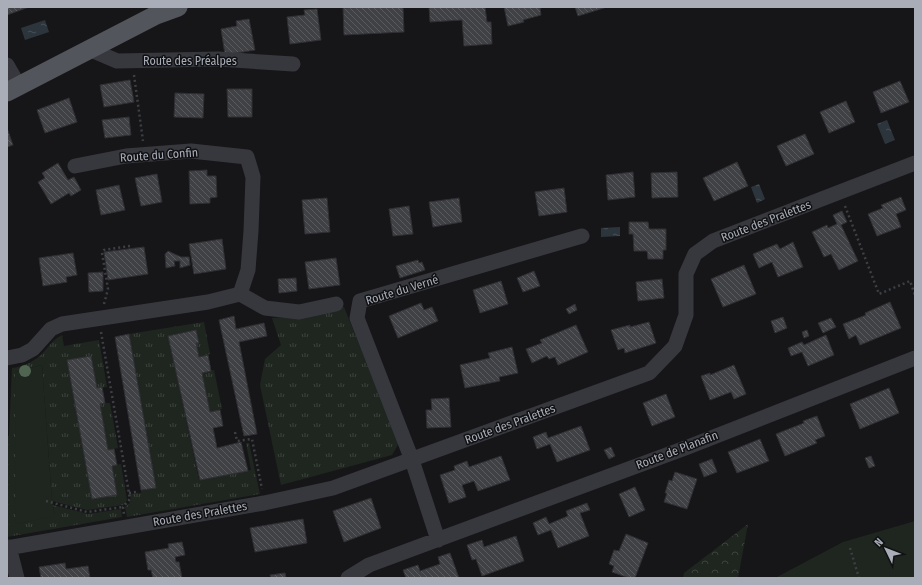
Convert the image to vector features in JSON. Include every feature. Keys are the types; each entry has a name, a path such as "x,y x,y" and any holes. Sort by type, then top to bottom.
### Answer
{"main road":[{"path":"13,89 156,15 178,7"}],"street":[{"name":"Route des Préalpes","path":"89,49 118,61 218,59 293,64"},
{"path":"7,65 13,89"},
{"name":"Route du Confin","path":"75,166 126,156 191,151 247,157 253,177 251,232 248,270 240,294"},
{"name":"Route des Pralettes","path":"8,547 264,503 333,488 650,373 675,346 686,315 686,274 695,254 713,241 915,162"},
{"name":"Route du Verné","path":"412,460 357,318 360,301 582,236"},
{"path":"7,358 22,355 33,349 51,329 62,324 218,300 240,294 265,308 299,312 336,304"},
{"name":"Route de Planafin","path":"348,578 369,565 688,446 915,358"},
{"path":"412,460 438,540"},
{"path":"8,547 17,578"}],"path":[{"path":"132,61 145,155"},
{"path":"839,192 880,294 910,281 915,295"},
{"path":"46,501 87,512 123,507 130,499 99,319 108,289 102,254 104,250 130,246"},
{"path":"235,432 237,441 252,439 264,503"},
{"path":"129,493 136,492"},
{"path":"123,507 126,526"},
{"path":"850,548 859,578"}],"green space":[{"path":"344,307 399,443 392,455 281,485 260,385 265,359 281,345 272,318 294,317"},
{"path":"204,322 210,354 199,357 196,343 199,342 196,330 168,336 199,480 251,470 246,443 249,443 260,494 127,517 125,507 130,502 130,494 141,493 141,490 155,487 129,334"},
{"path":"62,335 64,346 99,340 107,387 97,388 91,356 67,361 92,499 117,495 112,466 121,464 127,500 124,505 87,510 52,501 42,365 15,372 55,516 53,505 88,514 121,509 122,517 7,537 7,436 9,436 12,368 34,360 41,355 50,344"},
{"path":"42,365 52,501 55,516 16,524 15,372"},
{"path":"214,370 222,409 210,412 202,373"},
{"path":"110,403 118,448 108,450 100,404"},
{"path":"915,521 915,578 775,578 843,542"},
{"path":"748,524 738,578 683,578 684,573"}],"water":[{"path":"45,20 49,32 25,40 21,28"},
{"path":"887,120 895,140 885,144 877,124"},
{"path":"759,184 765,199 757,203 751,187"},
{"path":"620,227 620,236 601,237 601,228"}],"building":[{"path":"7,7 29,7 7,15"},
{"path":"403,7 404,32 344,35 343,8"},
{"path":"429,7 485,7 487,22 491,22 492,44 464,46 462,20 430,22"},
{"path":"504,7 545,7 540,8 541,15 523,20 524,22 508,26"},
{"path":"575,7 607,7 578,16"},
{"path":"317,9 321,40 290,44 287,17 305,15 304,10"},
{"path":"249,19 255,50 225,55 221,29 237,26 236,21"},
{"path":"130,80 134,102 104,107 100,85"},
{"path":"900,81 909,102 881,113 873,92"},
{"path":"227,89 252,89 252,117 228,117"},
{"path":"175,93 204,94 203,118 174,117"},
{"path":"69,98 77,122 45,133 37,110"},
{"path":"846,101 855,122 829,133 820,112"},
{"path":"129,117 131,135 105,138 102,120"},
{"path":"7,128 13,145 7,147"},
{"path":"805,134 814,154 786,166 777,146"},
{"path":"737,162 748,186 714,201 703,178"},
{"path":"58,163 68,180 74,177 81,190 71,196 69,193 51,204 38,182 45,178 42,173"},
{"path":"207,170 207,176 216,176 217,197 210,198 210,203 190,204 189,171"},
{"path":"633,172 635,197 608,200 606,175"},
{"path":"677,172 678,197 652,198 651,173"},
{"path":"157,174 162,202 141,206 135,178"},
{"path":"119,185 125,210 101,215 96,190"},
{"path":"564,188 567,212 539,216 535,192"},
{"path":"901,197 906,210 896,214 901,227 877,236 868,214 883,208 881,205"},
{"path":"327,198 330,232 305,234 302,200"},
{"path":"459,198 462,222 433,227 429,202"},
{"path":"409,206 413,234 393,236 389,209"},
{"path":"842,211 847,222 841,225 858,261 839,270 831,254 824,257 812,232 827,225 828,228 837,224 833,215"},
{"path":"629,222 648,222 649,229 666,229 666,250 663,250 663,259 648,259 647,251 634,251 633,234 629,234"},
{"path":"222,239 226,269 194,274 189,244"},
{"path":"793,242 803,267 778,277 772,262 759,268 753,254 777,244 780,249"},
{"path":"144,247 148,274 108,280 104,252"},
{"path":"168,251 181,257 189,257 190,265 180,268 180,261 174,261 175,266 166,268 165,254"},
{"path":"73,253 77,275 66,277 67,282 43,286 39,258"},
{"path":"336,258 340,285 309,289 305,262"},
{"path":"418,260 419,263 422,262 425,270 400,278 396,266"},
{"path":"744,265 756,294 723,307 711,279"},
{"path":"534,271 540,286 523,292 517,278"},
{"path":"103,272 103,291 89,292 88,273"},
{"path":"296,278 297,291 279,293 278,279"},
{"path":"662,279 664,298 638,301 636,282"},
{"path":"501,281 508,304 480,313 473,290"},
{"path":"890,302 901,328 860,345 856,335 849,339 843,324 866,315 865,313"},
{"path":"421,303 424,310 432,307 438,321 398,338 389,316"},
{"path":"575,304 577,310 569,314 566,309"},
{"path":"234,316 236,329 264,323 267,336 239,342 257,434 244,436 219,320"},
{"path":"783,317 787,328 775,333 771,321"},
{"path":"831,318 836,327 823,333 818,323"},
{"path":"649,322 656,343 625,353 624,348 618,350 611,330"},
{"path":"576,325 588,352 558,365 555,357 549,359 547,356 532,363 526,349 542,343 540,340"},
{"path":"196,330 199,343 196,343 199,357 208,355 211,371 202,373 210,412 220,410 223,426 213,428 217,448 241,442 248,471 200,480 168,336"},
{"path":"807,330 809,336 804,338 802,332"},
{"path":"129,334 156,488 141,490 115,337"},
{"path":"826,335 834,355 808,366 802,352 791,356 788,348 802,342 804,345"},
{"path":"512,347 518,373 499,377 500,381 465,388 460,365 490,358 488,353"},
{"path":"91,356 97,388 102,387 105,403 100,404 108,450 114,449 117,465 112,466 117,495 92,499 67,360"},
{"path":"734,365 746,394 734,399 731,392 710,400 701,376 710,373 710,375"},
{"path":"889,388 899,413 860,429 850,404"},
{"path":"666,394 675,417 652,426 643,403"},
{"path":"449,398 451,427 427,428 426,410 432,410 431,399"},
{"path":"817,416 825,436 815,440 817,443 785,456 776,434"},
{"path":"581,426 590,450 557,462 550,444 537,449 533,437 546,432 548,438"},
{"path":"760,439 769,461 737,473 728,452"},
{"path":"611,447 615,456 609,459 604,450"},
{"path":"501,456 510,480 478,491 474,481 462,485 466,497 449,503 440,475 455,470 454,466 467,461 469,467"},
{"path":"871,456 875,466 869,468 865,458"},
{"path":"712,459 717,472 704,477 699,464"},
{"path":"675,472 697,479 687,509 664,502 669,480 672,481"},
{"path":"635,487 645,510 629,517 619,494"},
{"path":"371,498 381,528 344,542 333,511"},
{"path":"587,503 590,510 580,513 589,536 558,548 551,530 538,535 533,523 546,517 549,524 568,516 566,511"},
{"path":"303,519 307,543 255,552 250,528"},
{"path":"626,534 648,543 635,578 629,578 612,572 614,566 609,564 614,550 619,551"},
{"path":"516,536 524,561 482,576 476,559 472,560 467,545 482,540 484,547"},
{"path":"182,542 185,555 175,557 176,562 179,562 182,578 153,578 151,570 148,570 145,552 169,548 168,544"},
{"path":"450,553 459,578 406,578 403,570 418,565 420,571 440,564 438,557"},
{"path":"65,563 66,569 88,566 90,578 41,578 39,567"},
{"path":"285,573 286,578 271,578 270,575"}]}
